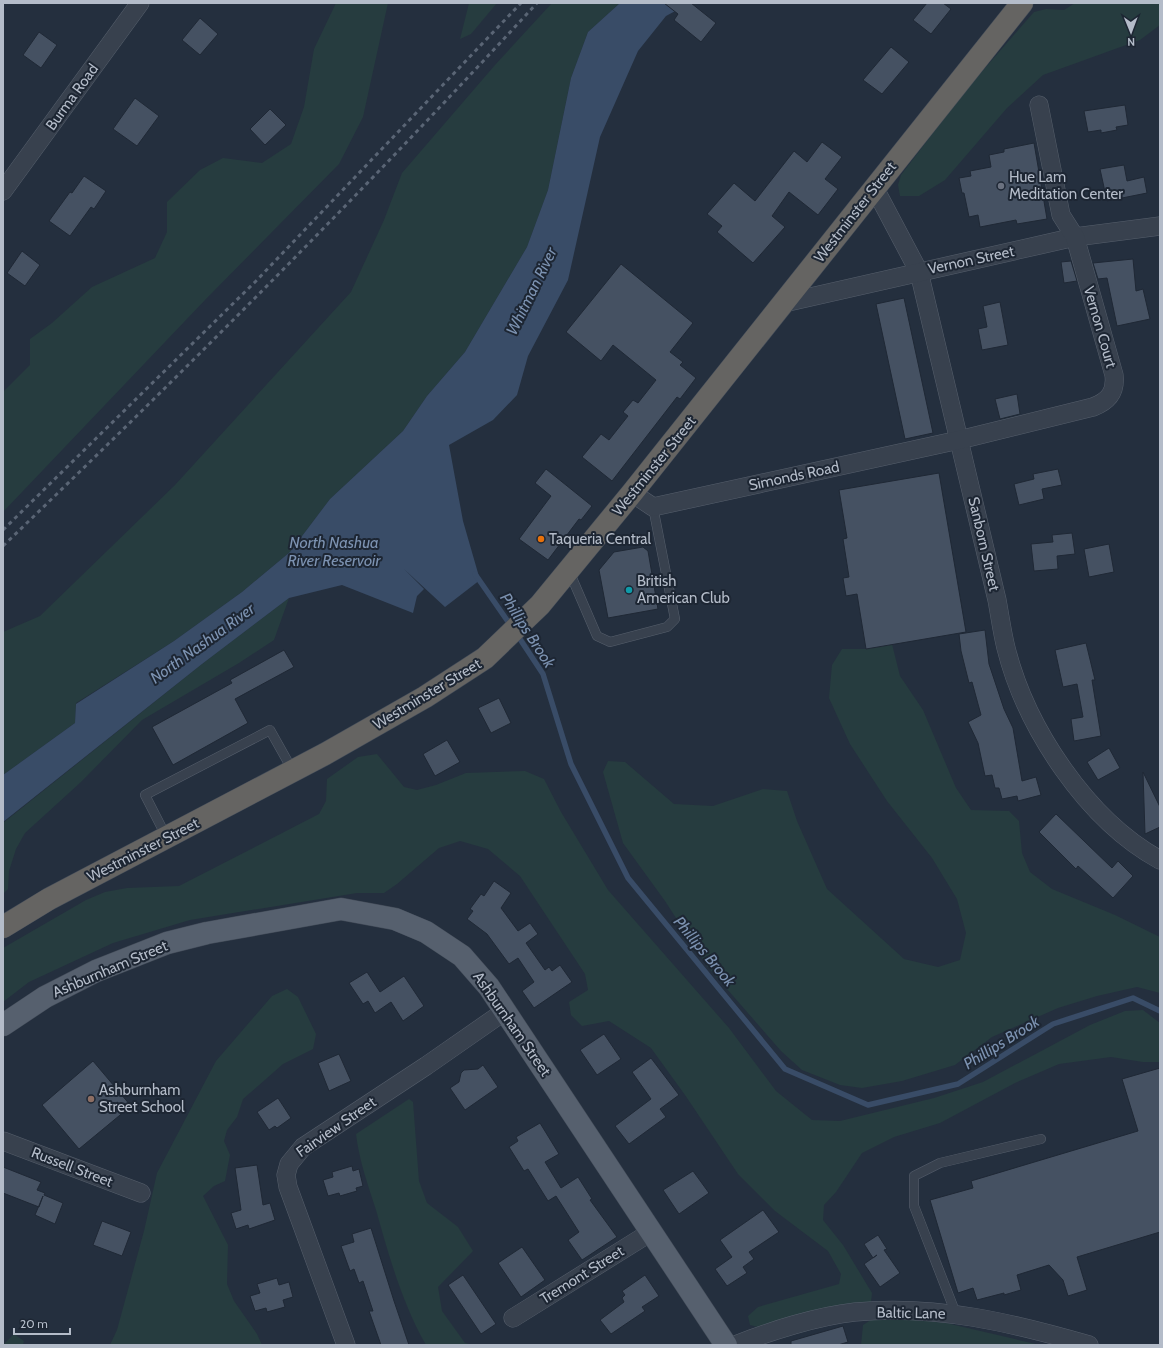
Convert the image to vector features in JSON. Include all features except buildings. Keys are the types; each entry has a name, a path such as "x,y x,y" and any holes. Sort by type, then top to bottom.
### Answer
{"highway":[{"name":"Westminster Street","path":"3,926 49,899 293,771 425,697 485,658 540,605 632,493 784,303 874,187 1022,3"}],"main road":[{"name":"Ashburnham Street","path":"3,1025 45,997 90,975 167,943 207,933 341,909 395,918 431,935 462,956 489,987 726,1345"}],"street":[{"name":"Burma Road","path":"3,191 140,3"},
{"name":"Vernon Court","path":"959,440 1093,407 1103,403 1112,395 1114,375 1075,238 1061,215 1039,105"},
{"name":"Sanborn Street","path":"874,187 919,272 997,600 1006,648 1017,682 1048,745 1068,777 1082,795 1106,820 1146,852 1160,860"},
{"name":"Vernon Street","path":"784,303 1075,238 1160,226"},
{"name":"Simonds Road","path":"653,506 959,440"},
{"path":"632,493 653,506"},
{"name":"Fairview Street","path":"346,1345 292,1203 286,1175 289,1164 303,1147 426,1066 505,1011"},
{"name":"Russell Street","path":"3,1141 141,1193"},
{"name":"Tremont Street","path":"513,1318 651,1232"},
{"name":"Baltic Lane","path":"735,1345 757,1336 824,1318 855,1312 956,1314 1031,1328 1089,1345"}],"lane":[{"path":"568,571 597,636 610,642 667,628 675,619 653,506"},
{"path":"167,838 145,796 270,730 293,771"},
{"path":"956,1314 914,1206 914,1176 940,1163 1041,1139"}],"green space":[{"path":"336,3 388,3 363,117 339,164 205,300 3,512 3,392 30,365 30,339 52,323 92,287 155,258 167,232 167,202 200,170 223,158 262,163 291,144 304,107 314,49"},
{"path":"469,3 497,3 471,34 460,39"},
{"path":"552,3 620,3 588,32 571,78 548,190 527,247 465,352 427,396 403,431 330,499 290,552 242,592 174,641 76,703 75,723 3,775 3,632 40,616 175,485 351,292 384,220 402,173 495,65"},
{"path":"1075,3 1160,3 1160,25 1140,40 1043,75 1007,108 945,180 919,196 900,196 898,185 901,175 965,91 1034,12 1046,9 1064,10"},
{"path":"289,598 274,640 239,663 142,720 81,782 25,833 16,849 9,871 8,889 3,894 3,823 202,664"},
{"path":"892,644 900,676 923,710 956,788 971,810 1009,811 1019,821 1022,853 1030,872 1052,889 1115,915 1160,937 1160,993 1137,987 1097,996 1058,1008 992,1037 955,1065 902,1081 862,1088 840,1085 802,1070 781,1051 707,966 665,901 623,843 603,772 608,761 625,762 674,804 713,806 763,789 787,791 797,821 827,889 904,959 938,967 960,960 966,933 957,899 932,858 887,801 850,744 829,698 832,665 842,649 866,649"},
{"path":"377,754 404,787 417,790 436,785 466,773 525,771 544,779 561,812 608,890 729,1028 776,1091 812,1120 840,1121 934,1098 983,1082 1090,1025 1125,1011 1143,1010 1160,1023 1160,1062 1143,1062 1111,1057 1059,1064 1015,1083 940,1123 894,1137 862,1153 836,1192 824,1205 823,1220 843,1245 872,1293 871,1302 857,1308 758,1327 750,1325 748,1316 758,1307 839,1284 841,1274 828,1251 775,1211 738,1174 685,1095 651,1048 609,1021 582,1026 571,1015 569,1002 588,990 585,974 520,876 488,849 460,841 439,848 397,884 384,893 357,893 190,920 113,943 29,982 3,1002 3,948 86,900 105,892 127,888 179,886 319,814 326,801 327,779 358,757"},
{"path":"287,989 298,997 316,1034 313,1049 283,1064 243,1099 237,1117 227,1130 224,1141 230,1155 225,1181 214,1186 203,1196 228,1245 227,1284 234,1301 257,1334 262,1345 110,1345 117,1330 144,1231 157,1173 216,1061 272,996"},
{"path":"409,1099 413,1102 419,1181 427,1203 458,1227 473,1251 438,1287 442,1311 465,1343 474,1345 426,1345 417,1329 403,1296 367,1182 357,1144 356,1134"},
{"path":"877,1316 946,1323 1040,1345 861,1345 863,1325"},
{"path":"14,1334 24,1341 23,1345 3,1345"}],"water":[{"path":"620,3 690,3 666,16 638,51 600,137 568,280 528,356 517,395 493,420 449,445 463,521 480,580 445,607 404,569 424,589 417,596 413,613 342,585 289,598 202,664 3,822 3,775 75,723 76,704 174,641 242,592 290,552 330,499 403,431 427,396 465,352 527,247 548,190 571,78 588,32"}],"waterway":[{"name":"Phillips Brook","path":"475,574 511,626"},
{"name":"Phillips Brook","path":"516,633 543,674 571,764 628,878 785,1069 868,1105 958,1084 1053,1024 1133,998 1160,1011"}],"railway":[{"path":"3,530 256,281 521,3"},
{"path":"3,546 207,346 341,211 537,3"}],"place":[{"name":"Hue Lam Meditation Center","path":"1001,186"},
{"name":"Taqueria Central","path":"541,539"},
{"name":"British American Club","path":"629,590"},
{"name":"Ashburnham Street School","path":"91,1099"}],"water label":[{"name":"Whitman River","path":"531,291"},
{"name":"North Nashua River Reservoir","path":"334,551"},
{"name":"North Nashua River","path":"202,643"}]}
